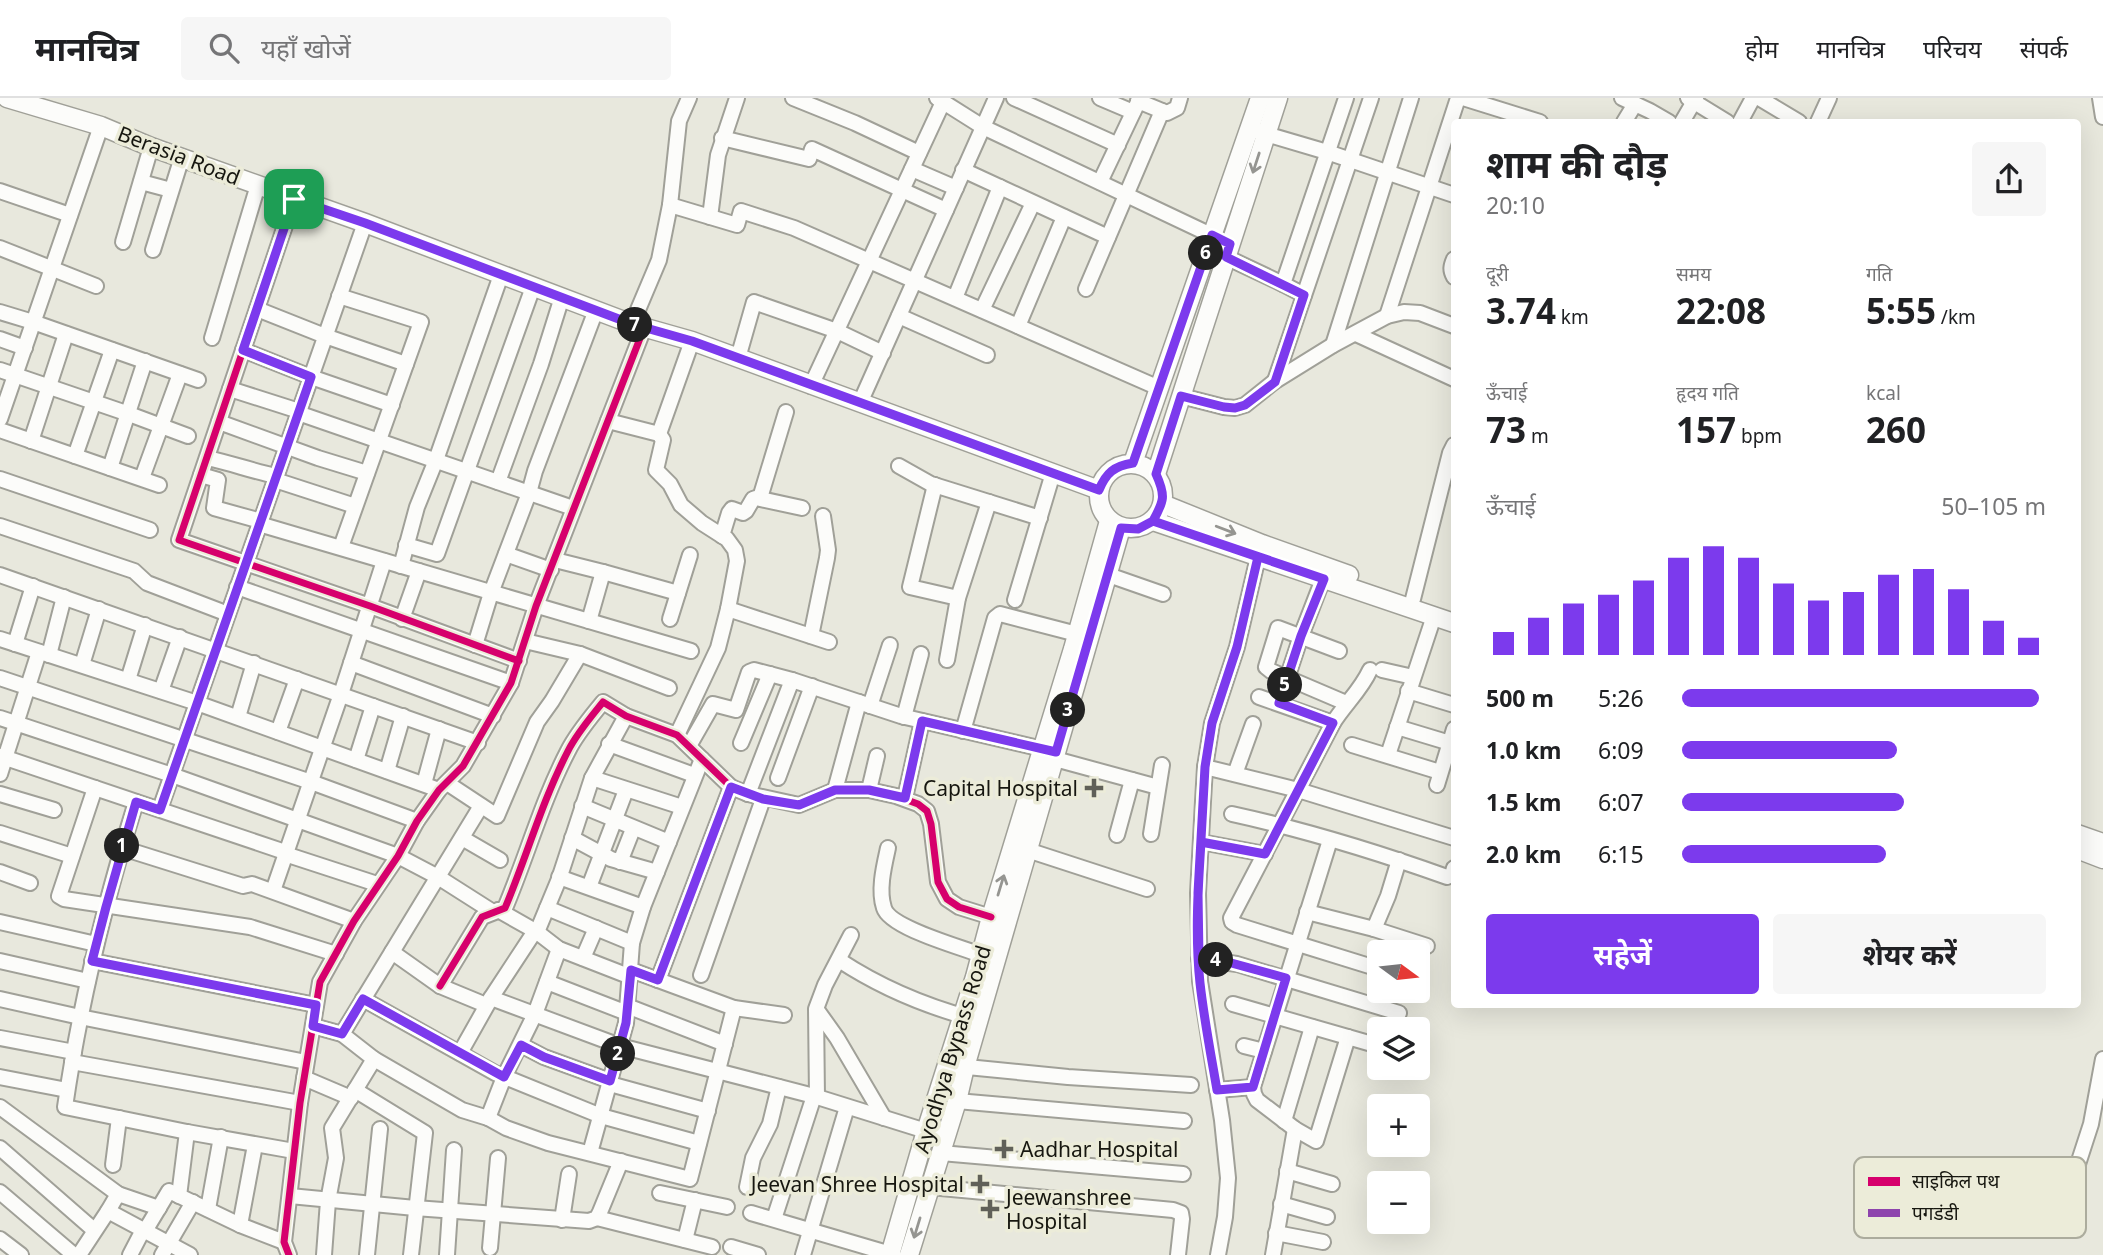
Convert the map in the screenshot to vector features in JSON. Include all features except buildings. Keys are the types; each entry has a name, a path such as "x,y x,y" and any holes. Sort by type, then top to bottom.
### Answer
{"main road":[{"name":"Berasia Road","path":"8,98 50,104 151,147 365,223 638,326 692,341 1099,490"},
{"path":"1156,474 1228,250 1257,132 1260,98"},
{"path":"1133,463 1212,235 1257,132 1278,98"},
{"path":"1133,463 1145,466 1156,474 1164,490 1163,504 1153,521 1138,529 1115,524 1100,506 1099,490 1105,475 1118,466 1133,463"},
{"path":"1163,504 1262,544 1413,599 1451,609"},
{"path":"1153,521 1451,622"},
{"name":"Ayodhya Bypass Road","path":"892,1255 926,1131 957,1066 1115,524"},
{"name":"Ayodhya Bypass Road","path":"1048,754 1077,634 1101,572"},
{"path":"2081,835 2103,843"},
{"name":"Ayodhya Bypass Road","path":"971,1018 981,955 991,917 1020,848"},
{"path":"2081,851 2103,859"},
{"name":"Ayodhya Bypass Road","path":"909,1255 957,1101 957,1066"}],"street":[{"path":"130,1255 170,1191 287,1249 294,1151 320,982 354,921 398,856 417,821 463,766 511,683 536,606 608,421 659,260 670,205 679,121 689,98"},
{"path":"710,217 718,155 737,98"},
{"path":"793,98 919,153"},
{"path":"860,403 996,98"},
{"path":"1014,98 1118,145"},
{"path":"1100,98 1172,112 1177,108 1180,98"},
{"path":"1283,284 1346,98"},
{"path":"1275,382 1371,98"},
{"path":"1334,345 1411,98"},
{"path":"1456,119 1461,98 1531,119"},
{"path":"1742,119 1753,98"},
{"path":"1759,98 1794,119"},
{"path":"1819,119 1829,98"},
{"path":"2100,98 2103,117"},
{"path":"1683,119 1693,99 1723,119"},
{"path":"811,386 912,169 940,100 983,127 1212,235 1228,250 1304,295"},
{"path":"1624,119 1628,101 1663,119"},
{"path":"1100,182 1137,104"},
{"path":"1086,289 1162,111"},
{"path":"0,419 101,126"},
{"path":"1257,132 1327,152 1451,194"},
{"path":"722,138 809,159 812,149 946,210"},
{"path":"1387,316 1429,187 1450,141"},
{"path":"123,243 151,147"},
{"path":"153,250 182,157"},
{"path":"912,169 956,188"},
{"path":"964,170 1108,237"},
{"path":"141,181 171,190"},
{"path":"212,338 258,185"},
{"path":"956,298 1000,187"},
{"path":"0,191 70,215"},
{"path":"294,199 179,540 519,661"},
{"path":"982,310 1034,203"},
{"path":"670,205 737,225 741,211 794,228 1159,388"},
{"path":"1018,326 1064,217"},
{"path":"160,810 365,223"},
{"path":"0,248 96,286"},
{"path":"401,566 417,507 501,275"},
{"path":"406,545 437,554 533,287"},
{"path":"339,296 421,322 341,547"},
{"path":"498,482 562,297"},
{"path":"738,358 754,302 837,331 883,353"},
{"path":"257,309 406,364"},
{"path":"475,645 535,471 596,310"},
{"path":"0,312 198,380"},
{"path":"1181,396 1235,408 1245,405 1275,382 1334,345 1387,316 1404,312 1420,313 1451,325"},
{"path":"899,316 987,355"},
{"path":"31,440 66,334"},
{"path":"1356,334 1451,378"},
{"path":"0,339 25,348"},
{"path":"659,434 692,341"},
{"path":"75,456 112,350"},
{"path":"243,350 391,405"},
{"path":"110,468 145,361"},
{"path":"0,370 188,436"},
{"path":"142,478 180,374"},
{"path":"230,389 573,508"},
{"path":"760,498 786,412"},
{"path":"608,421 659,434 663,440 656,470 670,484 681,505 727,539 735,550 737,561 729,609 713,662 677,735"},
{"path":"219,422 368,473"},
{"path":"0,430 159,485"},
{"path":"1413,599 1451,451"},
{"path":"207,458 238,464 245,469 355,506"},
{"path":"899,466 935,485 1040,518"},
{"path":"1015,600 1053,473"},
{"path":"201,475 218,480 214,508 691,651"},
{"path":"0,479 150,530"},
{"path":"935,485 910,587 958,598"},
{"path":"722,536 732,509 746,512 753,499 760,498 802,508"},
{"path":"947,660 958,598 989,502"},
{"path":"811,636 827,558 823,516"},
{"path":"0,526 134,570 147,583 228,614"},
{"path":"506,554 553,565 604,572 678,593"},
{"path":"670,619 690,555"},
{"path":"1218,1255 1228,1178 1200,981 1198,893 1205,767 1212,723 1237,647 1258,557"},
{"path":"273,891 384,561"},
{"path":"402,619 419,571"},
{"path":"589,621 604,572"},
{"path":"1101,572 1163,594"},
{"path":"0,575 478,743"},
{"path":"1279,703 1301,636 1324,579"},
{"path":"15,644 33,586"},
{"path":"237,587 511,683"},
{"path":"0,774 3,757 27,687 44,653 64,597"},
{"path":"82,665 99,609"},
{"path":"729,609 829,642"},
{"path":"964,731 995,618 1000,614 1077,634"},
{"path":"1388,755 1434,616"},
{"path":"128,680 145,625"},
{"path":"1339,651 1278,628 1266,667 1267,670 1346,703"},
{"path":"161,691 180,637"},
{"path":"0,639 238,717 424,784 443,787 497,816 537,722 580,654"},
{"path":"525,641 580,654 669,688"},
{"path":"835,790 864,704 890,645"},
{"path":"904,717 921,654"},
{"path":"238,717 254,663"},
{"path":"351,663 494,716"},
{"path":"689,746 713,704 736,710 749,672 754,670 904,717 1048,754 1158,787"},
{"path":"1367,965 1232,922 1232,914 1346,703 1376,670 1413,677"},
{"path":"741,743 770,674"},
{"path":"0,678 311,782 417,821"},
{"path":"278,732 297,679"},
{"path":"748,794 792,680"},
{"path":"778,778 812,686"},
{"path":"1408,691 1451,704"},
{"path":"1259,697 1333,723"},
{"path":"440,986 482,917 505,908 545,801 569,750 603,702 626,716 677,735 731,787 763,799 799,805 835,790 869,790 905,798 918,804 927,811 938,882 947,899 959,907 991,917"},
{"path":"356,760 373,706"},
{"path":"387,771 403,716"},
{"path":"460,1053 489,1001 536,932 559,877 592,778 626,716"},
{"path":"0,718 172,775 398,856 536,932 559,949 658,980 734,1008 783,1015"},
{"path":"905,798 922,721"},
{"path":"1235,774 1253,724"},
{"path":"1397,727 1450,744"},
{"path":"424,784 439,729"},
{"path":"1352,745 1388,755 1439,779 1451,740"},
{"path":"609,744 694,775"},
{"path":"3,757 377,884"},
{"path":"869,790 877,757"},
{"path":"590,1153 620,1046 627,1010 632,943 643,907 702,759"},
{"path":"1151,834 1162,765"},
{"path":"1205,767 1298,790 1451,837"},
{"path":"592,778 682,807"},
{"path":"1117,835 1132,780"},
{"path":"658,980 731,787"},
{"path":"95,788 59,896 106,907 250,927 336,954"},
{"path":"589,887 626,790"},
{"path":"0,794 54,810"},
{"path":"701,975 763,799"},
{"path":"136,802 92,961 65,1107 294,1151"},
{"path":"342,1034 481,806"},
{"path":"582,806 669,842"},
{"path":"1232,814 1280,825 1447,877 1451,875"},
{"path":"620,862 633,829"},
{"path":"0,833 72,856"},
{"path":"462,838 500,860"},
{"path":"572,838 620,862 657,872"},
{"path":"1330,840 1253,1087 1257,1100 1289,1125 1316,1141 1348,1037"},
{"path":"1201,842 1265,854"},
{"path":"122,848 243,887 253,884 354,921"},
{"path":"888,848 882,889 883,907 888,916 910,929 981,955"},
{"path":"1020,848 1147,889"},
{"path":"1374,929 1399,860"},
{"path":"0,872 30,883"},
{"path":"559,877 643,907"},
{"path":"547,908 632,943"},
{"path":"1307,912 1408,940"},
{"path":"0,922 96,944"},
{"path":"583,958 596,928"},
{"path":"774,1219 816,1096 816,1009 825,985 851,935"},
{"path":"488,1118 504,1077 535,1014 559,949"},
{"path":"392,952 440,986 535,1014 620,1046 816,1096 946,1135"},
{"path":"1199,959 1224,961 1399,1013"},
{"path":"839,960 898,994 930,1007 971,1018"},
{"path":"0,961 88,981"},
{"path":"92,961 316,1005"},
{"path":"547,982 725,1044"},
{"path":"0,999 306,1062"},
{"path":"363,999 504,1077 601,1116 699,1143"},
{"path":"1233,1004 1367,1043"},
{"path":"313,1026 342,1034 374,1059 462,1110 488,1118 506,1128 548,1143 690,1179 734,1008"},
{"path":"816,1009 837,1038 884,1118"},
{"path":"1273,1255 1287,1171 1289,1125 1312,1027"},
{"path":"0,1038 73,1057 300,1103"},
{"path":"521,1045 610,1083 708,1111"},
{"path":"1244,1046 1264,1051"},
{"path":"324,1255 328,1201 336,1158 332,1128 374,1059"},
{"path":"957,1066 1191,1085"},
{"path":"2084,1157 2098,1122 2102,1067"},
{"path":"0,1077 67,1090"},
{"path":"304,1078 353,1094 425,1133 411,1255"},
{"path":"747,1187 753,1158 769,1125 779,1087"},
{"path":"1217,1090 1253,1087"},
{"path":"957,1101 1184,1121"},
{"path":"0,1107 118,1194 159,1208"},
{"path":"803,1255 847,1107"},
{"path":"113,1165 119,1118"},
{"path":"367,1255 380,1129"},
{"path":"179,1196 187,1132"},
{"path":"208,1209 221,1137"},
{"path":"240,1225 255,1145"},
{"path":"0,1148 94,1230"},
{"path":"447,1255 454,1150"},
{"path":"941,1153 1183,1174"},
{"path":"490,1248 498,1158"},
{"path":"597,1218 621,1161"},
{"path":"1287,1171 1332,1184"},
{"path":"562,1220 569,1174"},
{"path":"930,1187 1173,1210 1181,1213 1182,1219 1178,1255"},
{"path":"0,1192 77,1255 118,1194"},
{"path":"660,1193 727,1207"},
{"path":"290,1196 562,1220 589,1221 597,1218 712,1247"},
{"path":"685,1240 695,1200"},
{"path":"165,1249 193,1202"},
{"path":"1281,1204 1327,1217"},
{"path":"108,1211 144,1230 165,1249 190,1255"},
{"path":"751,1213 892,1255"},
{"path":"1276,1233 1323,1242"},
{"path":"0,1239 21,1255"},
{"path":"731,1247 758,1255"}],"marked path":[{"path":"1201,842 1265,854"}],"cycle path":[{"path":"294,199 179,540 519,661"},
{"path":"289,1255 284,1242 300,1103 320,982 354,921 398,856 417,821 439,790 463,766 511,683 536,606 644,328"},
{"path":"440,986 482,917 505,908 542,809 568,751 603,702 626,716 677,735 731,787 748,794 799,805 835,790 869,790 918,804 927,811 931,824 938,882 947,899 959,907 991,917"}],"place":[{"name":"Capital Hospital","path":"1094,788"},
{"name":"Aadhar Hospital","path":"1004,1149"},
{"name":"Jeevan Shree Hospital","path":"980,1184"},
{"name":"Jeewanshree Hospital","path":"990,1209"}],"route":[{"path":"294,199 243,350 311,377 160,810 136,802 92,961 316,1005 313,1026 342,1034 363,999 504,1077 521,1045 544,1057 610,1081 626,1023 631,970 658,980 731,787 763,799 799,805 835,790 869,790 905,798 922,721 1056,752 1121,528 1138,529 1153,521 1258,557 1237,647 1212,723 1205,767 1198,893 1199,959 1224,961 1286,978 1253,1087 1217,1090 1200,981 1198,939 1198,893 1201,842 1265,854 1333,723 1279,703 1301,636 1324,579 1153,521 1163,504 1164,490 1156,474 1181,396 1235,408 1245,405 1275,382 1304,295 1226,257 1230,244 1212,235 1133,463 1118,466 1105,475 1099,490 692,341 632,324 365,223 294,199"}]}
